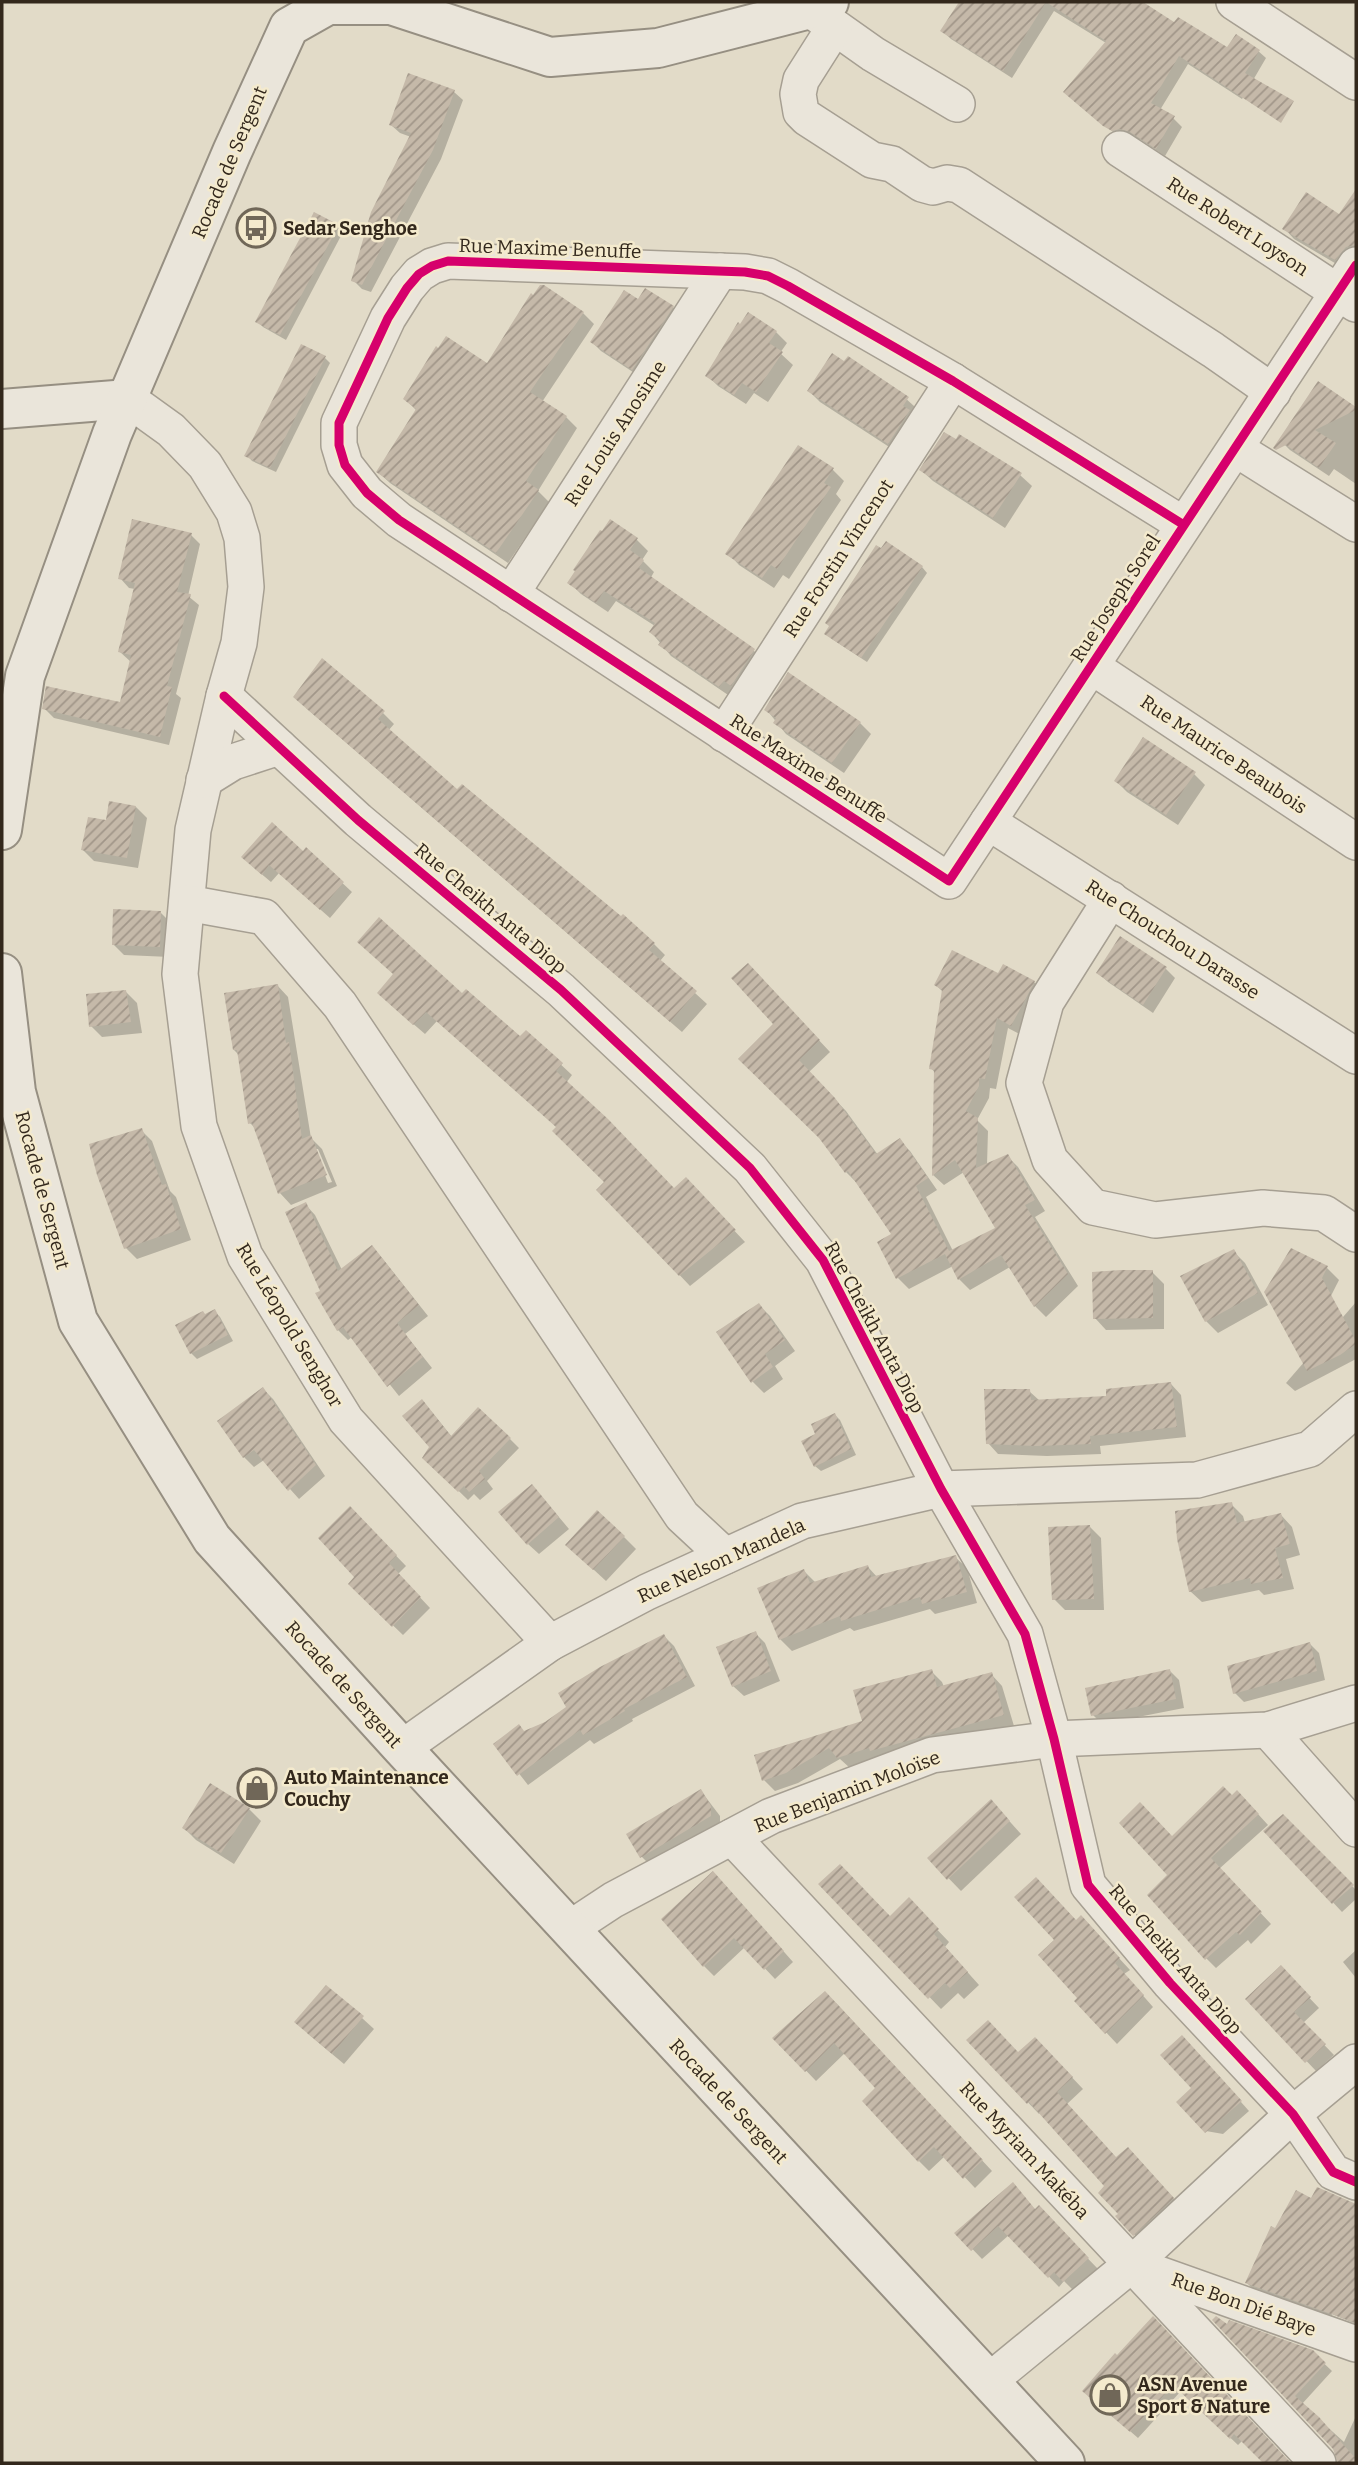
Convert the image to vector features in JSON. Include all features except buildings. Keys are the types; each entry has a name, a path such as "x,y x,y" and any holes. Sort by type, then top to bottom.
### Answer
{"main road":[{"name":"Rocade de Sergent","path":"2,830 25,676 112,435 289,27 328,5 391,5 550,57 658,48 824,13"},
{"path":"2,409 128,399"},
{"name":"Rocade de Sergent","path":"2,973 16,1092 78,1321 212,1539 569,1929 1065,2463"}],"street":[{"path":"1234,2 1356,82"},
{"path":"957,104 873,54 824,13 801,80 798,104 807,118 872,160 892,164 922,184 933,187 947,183 959,185 1273,392"},
{"name":"Rue Robert Loyson","path":"1120,149 1350,287"},
{"name":"Rue Maxime Benuffe","path":"949,881 399,520 367,492 345,465 339,445 339,423 388,318 407,288 419,274 432,265 448,261 720,271 768,276 953,381 1184,525"},
{"name":"Rue Louis Anosime","path":"511,594 720,271"},
{"name":"Rue Joseph Sorel","path":"949,881 1273,392 1350,287"},
{"name":"Rue Forstin Vincenot","path":"724,734 953,381"},
{"name":"Rue Léopold Senghor","path":"128,399 171,430 205,465 233,512 242,538 246,586 239,643 193,831 180,974 199,1126 245,1256 346,1420 550,1643"},
{"path":"1237,449 1356,524"},
{"name":"Rue Maurice Beaubois","path":"1091,666 1356,842"},
{"name":"Rue Cheikh Anta Diop","path":"224,696 358,820 561,990 750,1168 823,1260 941,1489 1025,1634 1054,1739 1087,1885 1170,1983 1293,2113 1333,2172 1356,2182"},
{"path":"204,780 233,762 279,747"},
{"name":"Rue Chouchou Darasse","path":"988,822 1353,1047"},
{"path":"1111,899 1046,1002 1024,1083 1050,1160 1093,1207 1155,1220 1263,1208 1324,1213 1356,1234"},
{"path":"187,904 264,917 340,1005 682,1516 725,1556"},
{"name":"Rue Nelson Mandela","path":"402,1748 550,1643 647,1592 802,1521 941,1489 1197,1480 1310,1449 1356,1409"},
{"name":"Rue Benjamin Moloïse","path":"569,1929 612,1900 771,1816 932,1755 1054,1739 1268,1730 1356,1703"},
{"path":"1268,1730 1356,1829"},
{"name":"Rue Myriam Makéba","path":"732,1837 1318,2463"},
{"path":"988,2382 1132,2264 1293,2113 1356,2062"},
{"name":"Rue Bon Dié Baye","path":"1132,2264 1356,2344"}],"cycle path":[{"path":"1184,525 953,381 788,286 768,276 745,272 448,261 432,266 419,274 407,288 388,318 339,423 339,445 345,465 367,493 399,520 949,881 1356,265"},
{"path":"224,696 358,820 561,990 750,1168 823,1260 941,1489 1025,1634 1054,1739 1088,1885 1170,1983 1293,2114 1333,2172 1356,2182"}],"place":[{"name":"Sedar Senghoe","path":"256,228"},
{"name":"Auto Maintenance Couchy","path":"257,1788"},
{"name":"ASN Avenue Sport & Nature","path":"1110,2395"}]}
